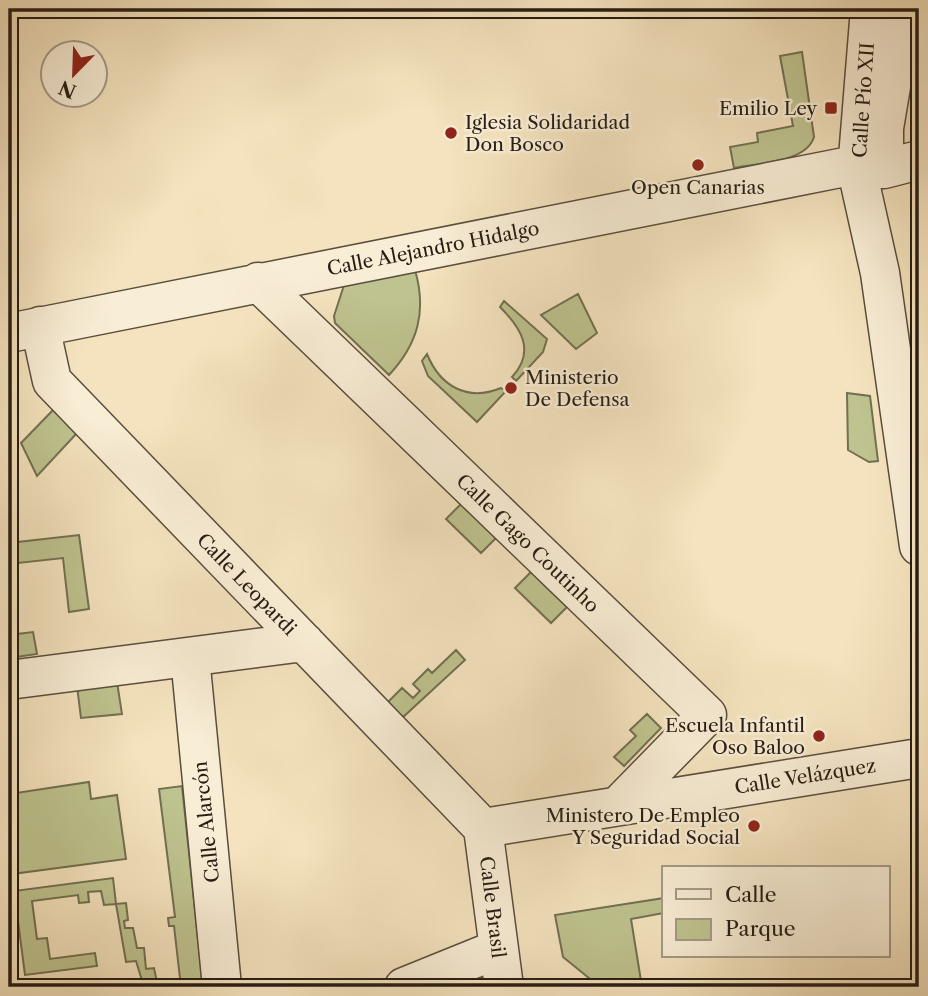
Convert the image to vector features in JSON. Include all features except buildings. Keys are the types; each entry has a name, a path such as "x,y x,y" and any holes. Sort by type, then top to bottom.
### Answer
{"street":[{"name":"Calle Pío XII","path":"899,21 884,128 887,166 880,274 919,546"},
{"name":"Calle Alejandro Hidalgo","path":"24,329 845,167 887,166"},
{"name":"Calle Gago Coutinho","path":"258,282 707,715 618,806"},
{"name":"Calle Leopardi","path":"24,329 52,381 483,828"},
{"path":"9,680 304,642"},
{"name":"Calle Alarcón","path":"190,657 222,987"},
{"name":"Calle Velázquez","path":"483,828 919,758"},
{"name":"Calle Brasil","path":"483,828 504,987"},
{"path":"404,987 498,949"}],"green space":[{"path":"802,52 814,137 809,146 791,157 734,168 730,147 758,142 757,133 793,126 780,56"},
{"path":"415,270 420,299 417,326 407,351 389,375 335,323 334,316 344,285"},
{"path":"578,294 597,333 576,349 541,315"},
{"path":"504,301 547,339 543,352 516,381 512,377 523,358 523,340 514,323 500,307"},
{"path":"427,354 439,375 456,388 477,393 501,388 506,391 477,422 428,376 422,361"},
{"path":"847,393 870,396 878,461 869,462 848,450"},
{"path":"55,408 78,432 37,476 21,443"},
{"path":"461,504 496,538 481,553 446,519"},
{"path":"79,535 89,609 69,612 63,558 9,564 9,543"},
{"path":"531,572 567,607 551,623 515,588"},
{"path":"33,632 37,654 9,658 9,635"},
{"path":"456,650 465,660 402,718 387,703 402,688 413,698 420,691 413,684 428,669 432,673"},
{"path":"117,682 122,714 81,718 77,686"},
{"path":"647,714 661,728 624,766 614,757 636,736 630,730"},
{"path":"89,782 91,799 117,795 126,859 12,874 9,794"},
{"path":"182,786 203,987 181,987 174,926 169,926 168,918 175,917 159,789"},
{"path":"113,878 116,904 104,905 101,891 88,892 89,902 79,903 78,895 32,901 37,939 47,938 50,959 95,953 97,966 25,975 14,891"},
{"path":"662,898 662,913 631,919 642,987 600,987 563,957 555,915"},
{"path":"126,903 128,920 124,921 125,928 133,928 137,948 144,948 146,969 154,968 158,987 144,987 136,961 126,962 116,904"}],"place":[{"name":"Emilio Ley","path":"831,108"},
{"name":"Iglesia Solidaridad Don Bosco","path":"451,133"},
{"name":"Open Canarias","path":"698,165"},
{"name":"Ministerio De Defensa","path":"511,388"},
{"name":"Escuela Infantil Oso Baloo","path":"819,736"},
{"name":"Ministero De Empleo Y Seguridad Social","path":"754,826"}]}
